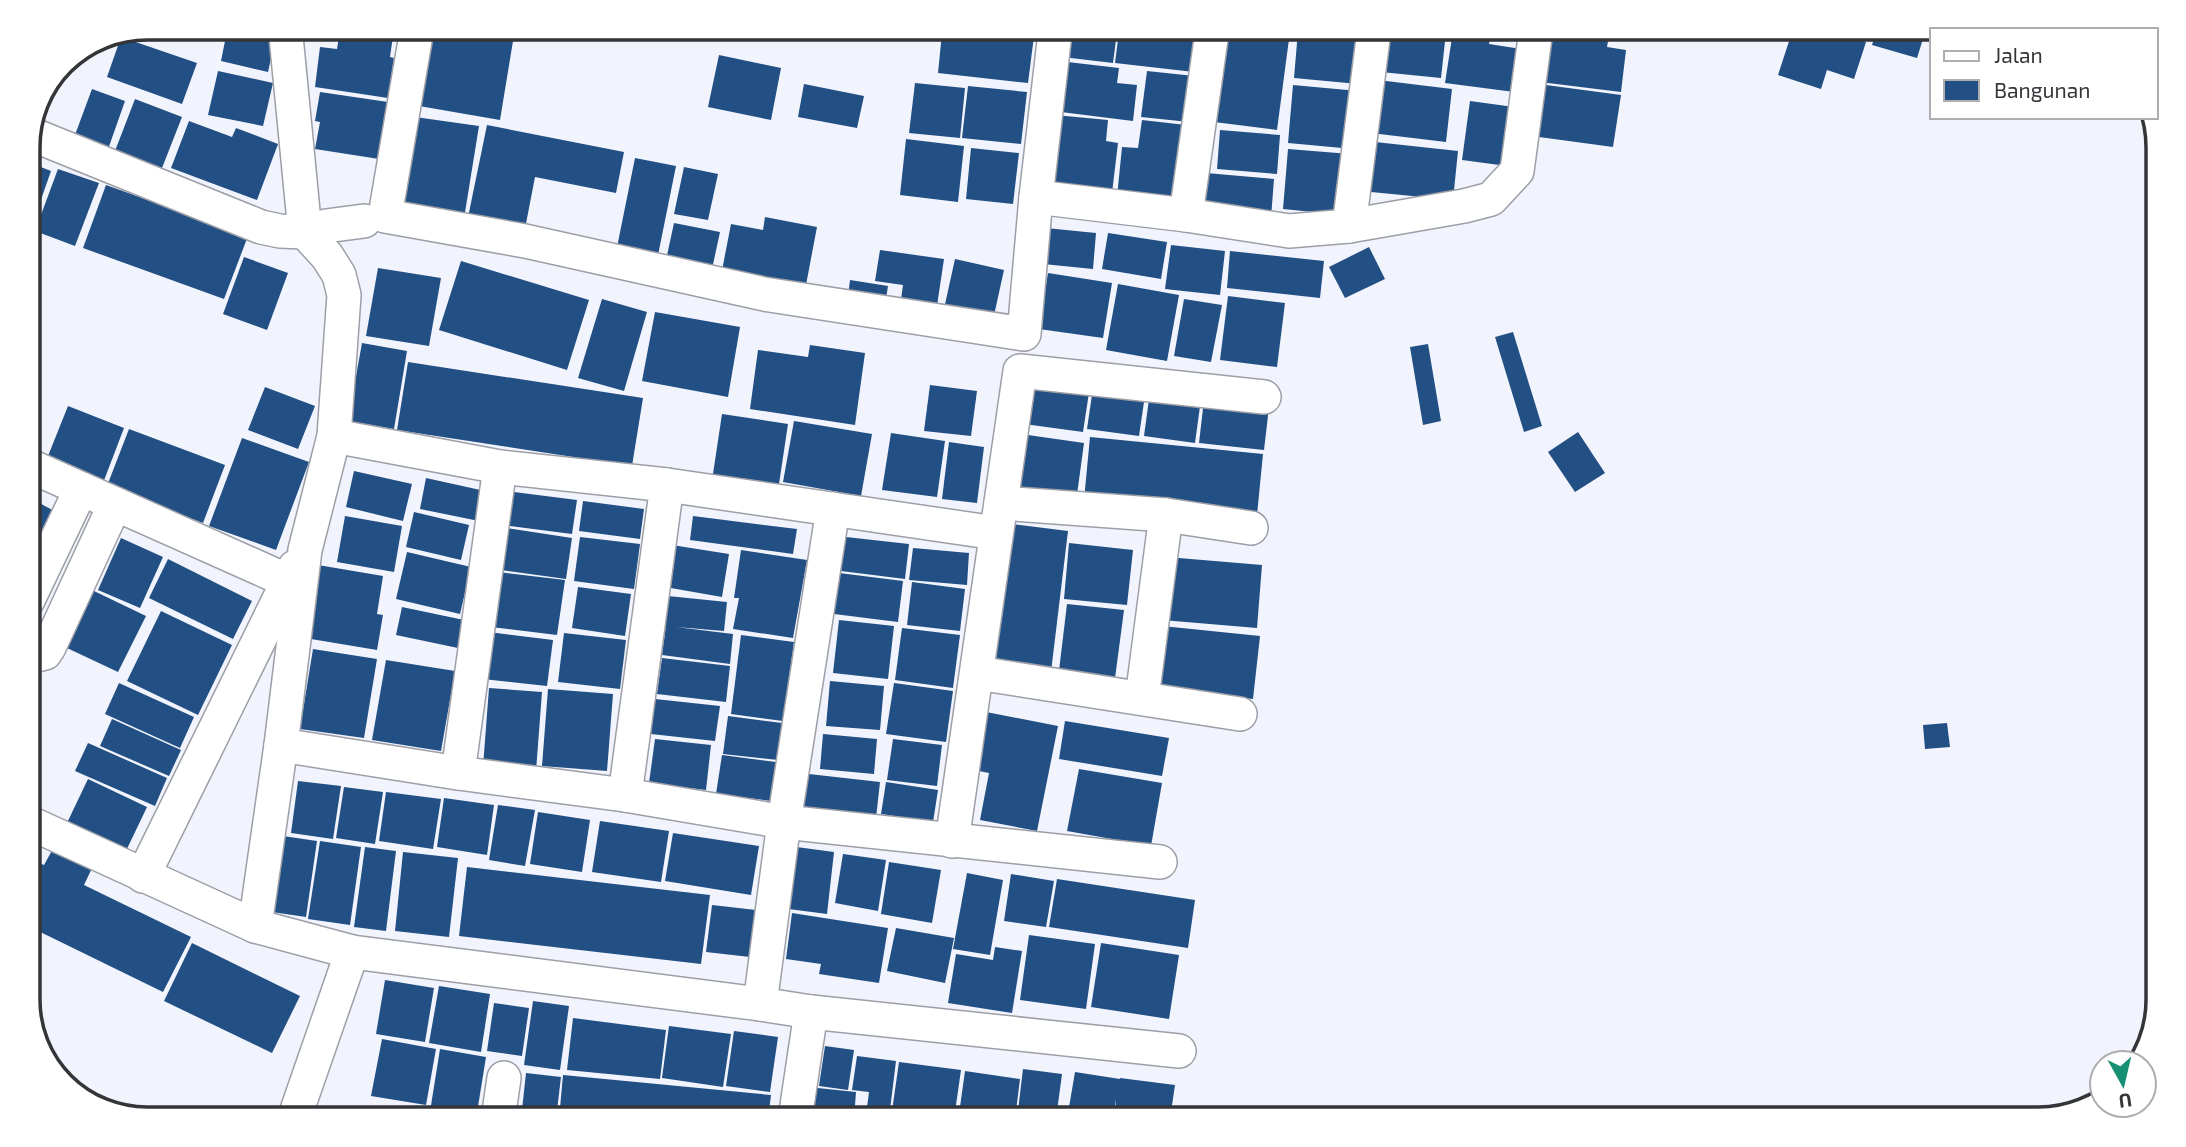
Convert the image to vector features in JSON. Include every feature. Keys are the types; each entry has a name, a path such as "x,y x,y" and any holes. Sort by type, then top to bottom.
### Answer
{"street":[{"path":"255,926 305,550 334,436 344,295 339,275 327,256 305,232 286,40"},
{"path":"415,40 385,216 525,241 764,294 1024,334 1054,40"},
{"path":"1186,215 1211,40"},
{"path":"1349,226 1373,40"},
{"path":"1036,197 1186,215 1289,231 1349,226 1491,199 1517,171 1535,40"},
{"path":"40,138 261,227 280,232 305,232 364,221"},
{"path":"952,841 1020,371 1264,397"},
{"path":"334,436 500,467 667,485 833,509 998,518 1166,515 1251,528"},
{"path":"458,773 500,467"},
{"path":"40,471 288,581"},
{"path":"625,795 667,485"},
{"path":"40,575 81,489"},
{"path":"40,654 49,647 115,504"},
{"path":"760,1004 784,822 833,509"},
{"path":"1142,698 1166,515"},
{"path":"143,876 305,550"},
{"path":"977,673 1240,714"},
{"path":"281,745 458,773 625,795 784,822 1160,862"},
{"path":"40,828 255,926 352,953 760,1004 811,1013 1179,1051"},
{"path":"298,1107 352,953"},
{"path":"797,1107 811,1013"},
{"path":"500,1107 504,1078"}],"building":[{"path":"225,40 275,40 268,72 221,61"},
{"path":"338,40 392,40 390,57 394,58 388,98 315,87 320,47 337,49"},
{"path":"430,40 513,40 500,120 419,106"},
{"path":"941,40 1033,40 1028,83 938,73"},
{"path":"1056,40 1116,40 1113,63 1054,56"},
{"path":"1118,40 1198,40 1194,72 1115,63"},
{"path":"1225,40 1289,40 1277,130 1214,122"},
{"path":"1297,40 1362,40 1358,84 1294,78"},
{"path":"1384,40 1445,40 1441,78 1381,72"},
{"path":"1452,40 1490,40 1489,44 1528,50 1522,93 1445,83"},
{"path":"1546,40 1608,40 1607,47 1626,50 1621,92 1540,82"},
{"path":"1789,40 1866,42 1854,79 1827,70 1821,89 1778,75"},
{"path":"1874,40 1923,40 1917,58 1872,45"},
{"path":"133,41 197,63 182,104 107,77 118,45"},
{"path":"719,55 781,68 771,120 708,107"},
{"path":"1059,61 1119,68 1117,83 1137,85 1133,121 1053,111"},
{"path":"218,71 273,83 263,126 208,115"},
{"path":"1147,71 1194,76 1189,122 1141,117"},
{"path":"1378,80 1452,89 1446,142 1371,133"},
{"path":"915,83 965,88 960,138 909,133"},
{"path":"804,84 864,96 857,128 798,117"},
{"path":"1293,85 1358,91 1353,149 1288,143"},
{"path":"1546,85 1621,95 1613,147 1539,137"},
{"path":"968,86 1027,92 1021,144 962,138"},
{"path":"92,89 125,101 106,155 72,143"},
{"path":"320,92 388,102 379,159 315,149 320,122 315,121"},
{"path":"135,99 182,117 162,168 115,151"},
{"path":"1470,101 1514,107 1507,166 1462,160"},
{"path":"1055,115 1108,120 1106,141 1118,143 1112,193 1046,186"},
{"path":"415,117 479,126 461,237 397,227"},
{"path":"1142,120 1186,125 1177,204 1117,197 1122,147 1138,148"},
{"path":"189,121 232,137 236,128 278,144 257,200 171,168"},
{"path":"487,125 624,152 616,193 535,177 523,239 466,227"},
{"path":"1220,130 1280,135 1277,174 1217,169"},
{"path":"906,139 964,146 958,202 900,195"},
{"path":"1366,141 1458,151 1453,200 1361,191"},
{"path":"971,148 1019,153 1013,204 966,199"},
{"path":"1288,149 1350,154 1344,215 1283,209"},
{"path":"635,158 676,166 654,275 613,267"},
{"path":"40,167 51,171 40,202"},
{"path":"684,167 718,174 708,220 674,214"},
{"path":"58,169 99,183 75,246 40,233 40,218"},
{"path":"1206,173 1274,179 1271,218 1201,212"},
{"path":"106,185 248,236 224,299 83,248"},
{"path":"765,217 817,227 802,306 719,286 731,224 763,230"},
{"path":"674,223 720,232 709,283 663,274"},
{"path":"1046,228 1096,233 1093,269 1043,264"},
{"path":"1108,233 1167,242 1161,279 1102,269"},
{"path":"1171,245 1225,251 1220,295 1165,289"},
{"path":"1369,247 1385,279 1345,298 1329,267"},
{"path":"880,250 944,259 935,319 899,314 903,285 875,281"},
{"path":"1230,251 1324,261 1320,298 1227,288"},
{"path":"244,257 288,273 267,330 223,314"},
{"path":"955,259 1004,270 991,329 942,318"},
{"path":"461,261 589,300 567,370 439,330"},
{"path":"378,268 441,278 429,346 366,336"},
{"path":"1048,273 1112,283 1103,338 1039,329"},
{"path":"850,280 888,286 883,317 846,311"},
{"path":"1118,284 1179,295 1167,361 1106,350"},
{"path":"1228,296 1285,303 1277,367 1220,360"},
{"path":"602,299 647,312 624,391 578,378"},
{"path":"1184,299 1222,305 1211,362 1174,356"},
{"path":"655,312 740,327 728,397 642,381"},
{"path":"1513,332 1542,426 1524,432 1495,337"},
{"path":"362,343 407,351 394,429 348,421"},
{"path":"1428,344 1441,421 1423,425 1410,347"},
{"path":"810,345 865,353 855,425 750,409 758,350 808,357"},
{"path":"408,362 643,398 632,466 397,430"},
{"path":"1024,377 1090,386 1083,432 1017,423"},
{"path":"930,385 977,391 971,436 924,431"},
{"path":"265,387 315,406 298,449 248,430"},
{"path":"1093,388 1145,395 1139,436 1087,429"},
{"path":"1150,392 1201,399 1195,443 1144,436"},
{"path":"1204,400 1269,407 1264,450 1199,443"},
{"path":"68,406 124,428 103,483 46,461"},
{"path":"722,414 788,424 779,484 713,474"},
{"path":"794,421 872,434 861,496 783,482"},
{"path":"129,429 225,465 203,523 107,486"},
{"path":"1578,432 1605,473 1575,492 1548,452"},
{"path":"891,433 945,441 937,497 882,490"},
{"path":"1021,434 1084,443 1076,502 1013,493"},
{"path":"1090,437 1263,454 1257,515 1084,500"},
{"path":"242,438 309,462 276,550 209,526"},
{"path":"949,442 984,447 977,503 942,499"},
{"path":"354,471 412,484 403,521 346,507"},
{"path":"426,478 485,491 479,521 420,509"},
{"path":"507,491 577,500 572,534 502,525"},
{"path":"583,501 644,509 640,539 579,531"},
{"path":"40,503 60,514 40,545"},
{"path":"414,512 469,525 461,560 406,547"},
{"path":"345,516 402,526 394,572 337,562"},
{"path":"693,516 797,529 793,554 690,540"},
{"path":"1005,523 1068,531 1051,672 987,665"},
{"path":"507,528 572,538 566,579 501,570"},
{"path":"580,537 640,544 634,589 574,581"},
{"path":"846,537 909,544 905,579 841,571"},
{"path":"121,538 163,557 140,608 98,590"},
{"path":"1069,543 1133,550 1127,605 1064,599"},
{"path":"672,545 729,554 722,597 665,587"},
{"path":"913,548 969,553 967,585 909,580"},
{"path":"741,550 807,560 793,638 733,629 739,598 734,598"},
{"path":"407,552 471,567 460,614 396,599"},
{"path":"1167,557 1262,565 1257,628 1162,620"},
{"path":"168,559 252,601 233,639 149,598"},
{"path":"318,565 383,576 377,614 383,615 377,650 305,638"},
{"path":"498,572 565,580 557,635 491,627"},
{"path":"839,573 903,581 898,622 834,614"},
{"path":"912,582 965,589 960,631 907,625"},
{"path":"578,587 631,594 625,636 572,628"},
{"path":"94,591 146,616 118,672 67,648"},
{"path":"658,595 727,602 724,631 676,627 733,634 730,664 662,655 666,625 655,624"},
{"path":"1067,604 1124,610 1114,686 1058,679"},
{"path":"402,607 464,620 458,648 396,635"},
{"path":"161,611 232,645 198,715 127,681"},
{"path":"839,620 894,626 888,679 833,673"},
{"path":"1162,626 1260,636 1253,699 1155,689"},
{"path":"902,628 960,635 953,688 895,680"},
{"path":"489,632 553,640 547,686 483,679"},
{"path":"564,633 626,640 620,689 558,682"},
{"path":"741,635 794,642 783,721 731,714"},
{"path":"313,649 377,659 364,738 300,729"},
{"path":"662,658 730,666 726,702 657,694"},
{"path":"386,660 455,671 441,751 372,740"},
{"path":"830,681 884,686 880,730 826,726"},
{"path":"119,683 194,717 180,748 105,714"},
{"path":"894,683 953,691 946,742 886,734"},
{"path":"489,688 542,692 536,771 483,767"},
{"path":"548,689 613,694 607,771 542,766"},
{"path":"655,699 720,706 715,741 651,734"},
{"path":"976,710 1058,726 1037,831 980,820 989,773 964,768"},
{"path":"728,716 782,723 778,760 723,754"},
{"path":"112,719 181,750 169,776 100,746"},
{"path":"1065,721 1169,738 1162,776 1059,759"},
{"path":"1947,723 1950,747 1925,749 1923,725"},
{"path":"823,734 877,739 874,774 820,769"},
{"path":"655,739 711,745 706,790 649,783"},
{"path":"893,739 942,745 937,786 887,780"},
{"path":"88,743 167,778 155,806 75,771"},
{"path":"722,755 776,762 771,801 716,794"},
{"path":"1079,769 1162,783 1151,846 1067,831"},
{"path":"800,773 880,782 876,818 796,809"},
{"path":"88,779 147,807 125,853 66,825"},
{"path":"298,781 341,786 333,839 291,833"},
{"path":"886,782 938,790 933,822 881,814"},
{"path":"344,787 383,792 375,844 336,838"},
{"path":"386,792 441,799 433,849 379,841"},
{"path":"444,798 494,805 487,855 437,847"},
{"path":"498,805 535,810 525,866 489,860"},
{"path":"538,812 590,820 582,872 530,864"},
{"path":"600,821 669,831 661,882 592,872"},
{"path":"673,833 759,846 751,895 665,881"},
{"path":"283,836 317,841 306,917 272,912"},
{"path":"320,841 361,847 350,925 308,919"},
{"path":"55,845 94,864 84,885 191,937 163,992 40,932 40,863 44,865"},
{"path":"789,846 834,852 827,914 781,908"},
{"path":"365,847 396,851 386,931 354,927"},
{"path":"403,852 458,858 449,937 395,931"},
{"path":"843,854 886,860 878,911 835,903"},
{"path":"889,862 941,870 932,923 881,914"},
{"path":"467,867 710,895 701,964 459,936"},
{"path":"967,873 1003,880 990,955 953,949"},
{"path":"1011,874 1054,881 1046,927 1004,921"},
{"path":"1057,879 1195,900 1188,948 1049,927"},
{"path":"712,905 756,910 750,957 706,952"},
{"path":"792,913 888,928 879,983 819,974 821,964 786,959"},
{"path":"896,928 954,938 945,983 887,971"},
{"path":"1029,935 1095,944 1086,1009 1020,1000"},
{"path":"192,943 300,996 272,1053 164,1001"},
{"path":"1101,943 1179,955 1169,1019 1091,1007"},
{"path":"995,947 1022,951 1012,1013 948,1003 956,954 993,960"},
{"path":"385,980 434,988 425,1042 376,1034"},
{"path":"439,986 490,994 481,1052 429,1043"},
{"path":"533,1001 569,1006 560,1070 524,1065"},
{"path":"494,1003 529,1008 522,1056 487,1051"},
{"path":"573,1018 666,1030 660,1079 567,1070"},
{"path":"669,1026 731,1034 723,1087 662,1078"},
{"path":"734,1031 778,1037 770,1092 726,1086"},
{"path":"382,1039 436,1049 426,1105 371,1096"},
{"path":"825,1046 854,1050 848,1090 819,1086"},
{"path":"440,1049 486,1057 478,1107 431,1107"},
{"path":"857,1056 896,1061 890,1107 867,1107 869,1092 852,1090"},
{"path":"899,1062 961,1070 956,1107 893,1107"},
{"path":"1023,1069 1062,1074 1058,1107 1018,1107"},
{"path":"965,1071 1020,1079 1016,1107 960,1107"},
{"path":"1075,1072 1175,1085 1172,1107 1116,1107 1116,1099 1115,1107 1069,1107"},
{"path":"526,1073 561,1077 557,1107 522,1107"},
{"path":"563,1075 771,1095 770,1107 560,1107"},
{"path":"808,1087 856,1092 855,1107 806,1107"}]}
